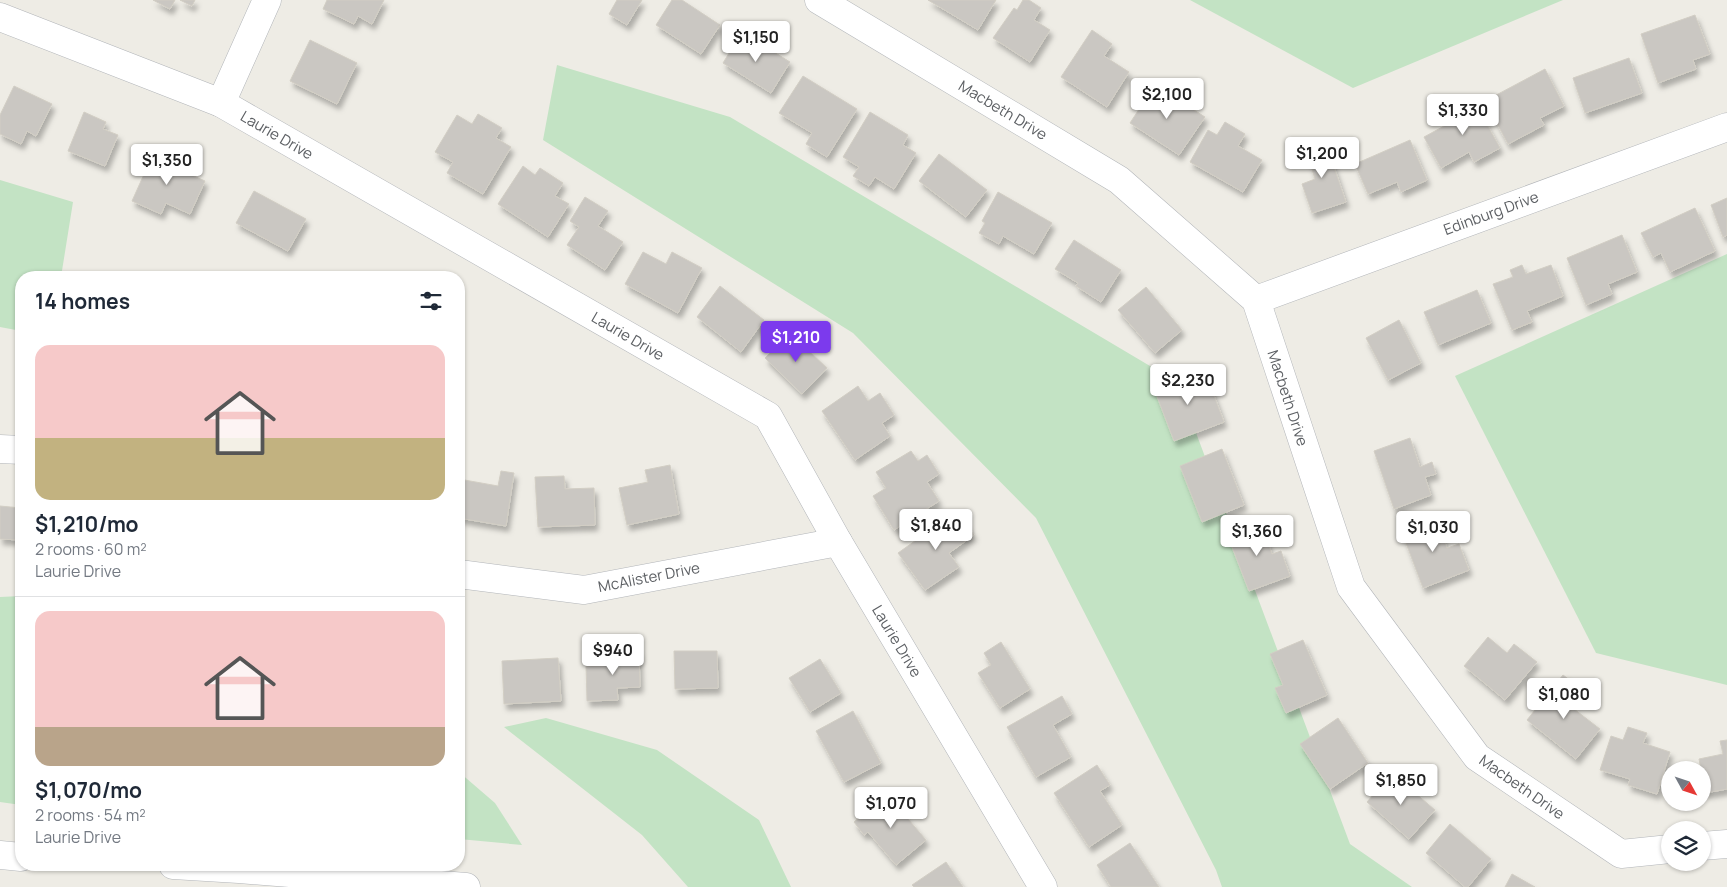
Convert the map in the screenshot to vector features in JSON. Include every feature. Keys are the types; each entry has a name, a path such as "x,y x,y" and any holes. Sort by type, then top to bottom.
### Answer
{"street":[{"path":"222,103 267,0"},
{"name":"Macbeth Drive","path":"820,0 1119,180 1256,300 1351,587 1477,757 1621,854 1661,850"},
{"name":"Laurie Drive","path":"0,17 222,103 768,416 838,542 1042,887"},
{"name":"Edinburg Drive","path":"1256,300 1727,126"},
{"path":"0,449 15,450"},
{"name":"McAlister Drive","path":"465,575 584,590 838,542"},
{"path":"1711,845 1727,844"},
{"path":"0,856 15,857"},
{"path":"264,871 466,887"}],"green space":[{"path":"1190,0 1563,0 1353,88"},
{"path":"557,65 730,117 1177,382 1350,844 1412,887 1222,887 1216,870 1036,518 853,333 543,140"},
{"path":"0,180 73,202 62,271 15,271 15,330 0,327"},
{"path":"1727,254 1727,685 1596,653 1455,376"},
{"path":"15,596 15,804 0,802 0,597"},
{"path":"546,718 657,750 759,820 791,887 688,887 642,835 504,727"},
{"path":"465,777 495,803 522,845 465,840"}],"building":[{"path":"153,0 175,0 170,9"},
{"path":"180,0 195,0 192,6"},
{"path":"327,0 384,0 372,24 358,16 354,24 323,9"},
{"path":"617,0 642,0 627,25 609,14"},
{"path":"672,0 682,0 720,25 701,54 656,25"},
{"path":"928,0 996,0 978,30"},
{"path":"1023,0 1029,0 1041,8 1034,20 1050,30 1030,62 993,38 1014,8 1017,10"},
{"path":"1695,15 1710,54 1693,60 1696,69 1658,83 1641,34"},
{"path":"1092,30 1112,44 1104,56 1129,72 1107,107 1061,77"},
{"path":"742,32 790,62 771,93 723,63"},
{"path":"310,40 357,63 337,104 290,81"},
{"path":"1629,58 1642,93 1585,113 1573,78"},
{"path":"1545,69 1564,106 1540,118 1544,125 1508,144 1485,101"},
{"path":"803,76 857,109 827,157 806,144 812,133 779,113"},
{"path":"1155,85 1205,117 1179,155 1130,123"},
{"path":"14,86 52,104 36,136 27,131 21,144 0,134 0,115"},
{"path":"1472,97 1500,148 1474,162 1469,152 1441,168 1424,137 1457,119 1451,109"},
{"path":"84,112 106,122 103,129 118,135 105,166 68,151"},
{"path":"870,112 908,135 903,145 916,153 894,189 875,177 869,186 853,176 859,167 843,157"},
{"path":"478,114 502,128 496,138 511,147 483,194 447,173 453,162 435,152 457,115 472,124"},
{"path":"1225,122 1245,134 1238,146 1262,160 1243,192 1190,162 1208,130 1217,135"},
{"path":"1324,138 1346,202 1312,213 1302,184 1315,179 1304,145"},
{"path":"1410,140 1427,180 1401,192 1397,182 1368,194 1355,164"},
{"path":"154,152 180,164 178,169 205,181 190,214 166,203 161,214 132,201"},
{"path":"939,154 987,190 966,217 919,181"},
{"path":"523,166 535,175 540,168 563,183 555,196 569,204 548,237 498,204"},
{"path":"254,191 306,219 288,251 236,223"},
{"path":"998,192 1052,223 1034,254 1003,236 999,244 979,233 985,223 982,221"},
{"path":"585,197 608,211 598,226 623,242 605,270 567,245 579,227 570,221"},
{"path":"1727,198 1727,235 1723,237 1711,205"},
{"path":"1695,208 1715,251 1670,272 1661,253 1653,257 1641,233"},
{"path":"1622,235 1637,272 1608,284 1612,294 1586,305 1567,258"},
{"path":"1074,240 1121,270 1101,302 1076,286 1078,283 1055,269"},
{"path":"643,252 666,264 672,252 702,268 678,313 625,284"},
{"path":"1522,265 1526,274 1551,265 1563,296 1527,311 1532,322 1512,330 1493,284 1513,277 1510,270"},
{"path":"720,286 764,320 741,352 697,317"},
{"path":"1146,287 1182,330 1155,353 1118,310"},
{"path":"1477,290 1491,323 1438,345 1424,312"},
{"path":"1399,320 1421,363 1388,380 1366,338"},
{"path":"790,333 827,368 802,394 765,358"},
{"path":"1193,370 1200,389 1210,385 1224,422 1174,441 1153,386"},
{"path":"858,386 868,401 880,393 894,415 882,423 890,436 855,460 822,411"},
{"path":"1410,438 1420,467 1432,462 1436,474 1425,477 1431,495 1394,509 1374,451"},
{"path":"1222,449 1244,505 1202,522 1180,466"},
{"path":"911,451 918,461 927,455 939,474 927,482 939,501 894,530 873,496 886,488 876,472"},
{"path":"670,465 679,514 627,525 619,488 648,482 645,470"},
{"path":"501,471 514,473 506,526 465,519 465,480 498,486"},
{"path":"564,476 565,489 594,488 595,525 538,527 535,477"},
{"path":"0,506 15,507 15,540 0,539"},
{"path":"957,511 974,535 949,553 959,567 925,590 898,553"},
{"path":"1435,517 1447,548 1459,544 1469,570 1423,588 1401,530"},
{"path":"1260,522 1272,554 1281,551 1290,576 1249,591 1227,534"},
{"path":"1488,637 1507,653 1514,644 1537,662 1505,700 1464,666"},
{"path":"1303,640 1327,695 1286,713 1275,688 1283,685 1270,654"},
{"path":"1001,642 1030,689 1000,708 978,673 991,665 984,653"},
{"path":"639,651 640,687 617,688 618,700 587,701 586,666 603,666 602,653"},
{"path":"674,651 717,651 718,688 675,689"},
{"path":"558,658 561,701 504,704 502,661"},
{"path":"820,659 841,693 810,712 789,678"},
{"path":"1563,675 1578,686 1565,702 1600,729 1576,759 1527,720"},
{"path":"1062,696 1072,714 1053,725 1071,757 1036,777 1007,727"},
{"path":"853,711 881,763 844,782 816,731"},
{"path":"1338,718 1368,763 1330,789 1300,744"},
{"path":"1628,727 1647,733 1643,743 1670,752 1667,761 1661,761 1661,781 1657,794 1628,785 1630,779 1600,770 1611,736 1623,740"},
{"path":"1727,740 1727,789 1711,792 1711,761 1699,761 1699,759 1723,754 1720,741"},
{"path":"1097,765 1110,785 1100,791 1122,825 1089,847 1054,793"},
{"path":"1392,773 1435,810 1409,839 1367,802"},
{"path":"887,794 926,840 896,865 868,832 864,835 854,822"},
{"path":"1450,824 1491,859 1468,887 1465,887 1426,853"},
{"path":"1130,843 1159,887 1111,887 1097,865"},
{"path":"946,862 963,887 914,887 912,885"},
{"path":"1512,874 1535,887 1505,887"}]}
